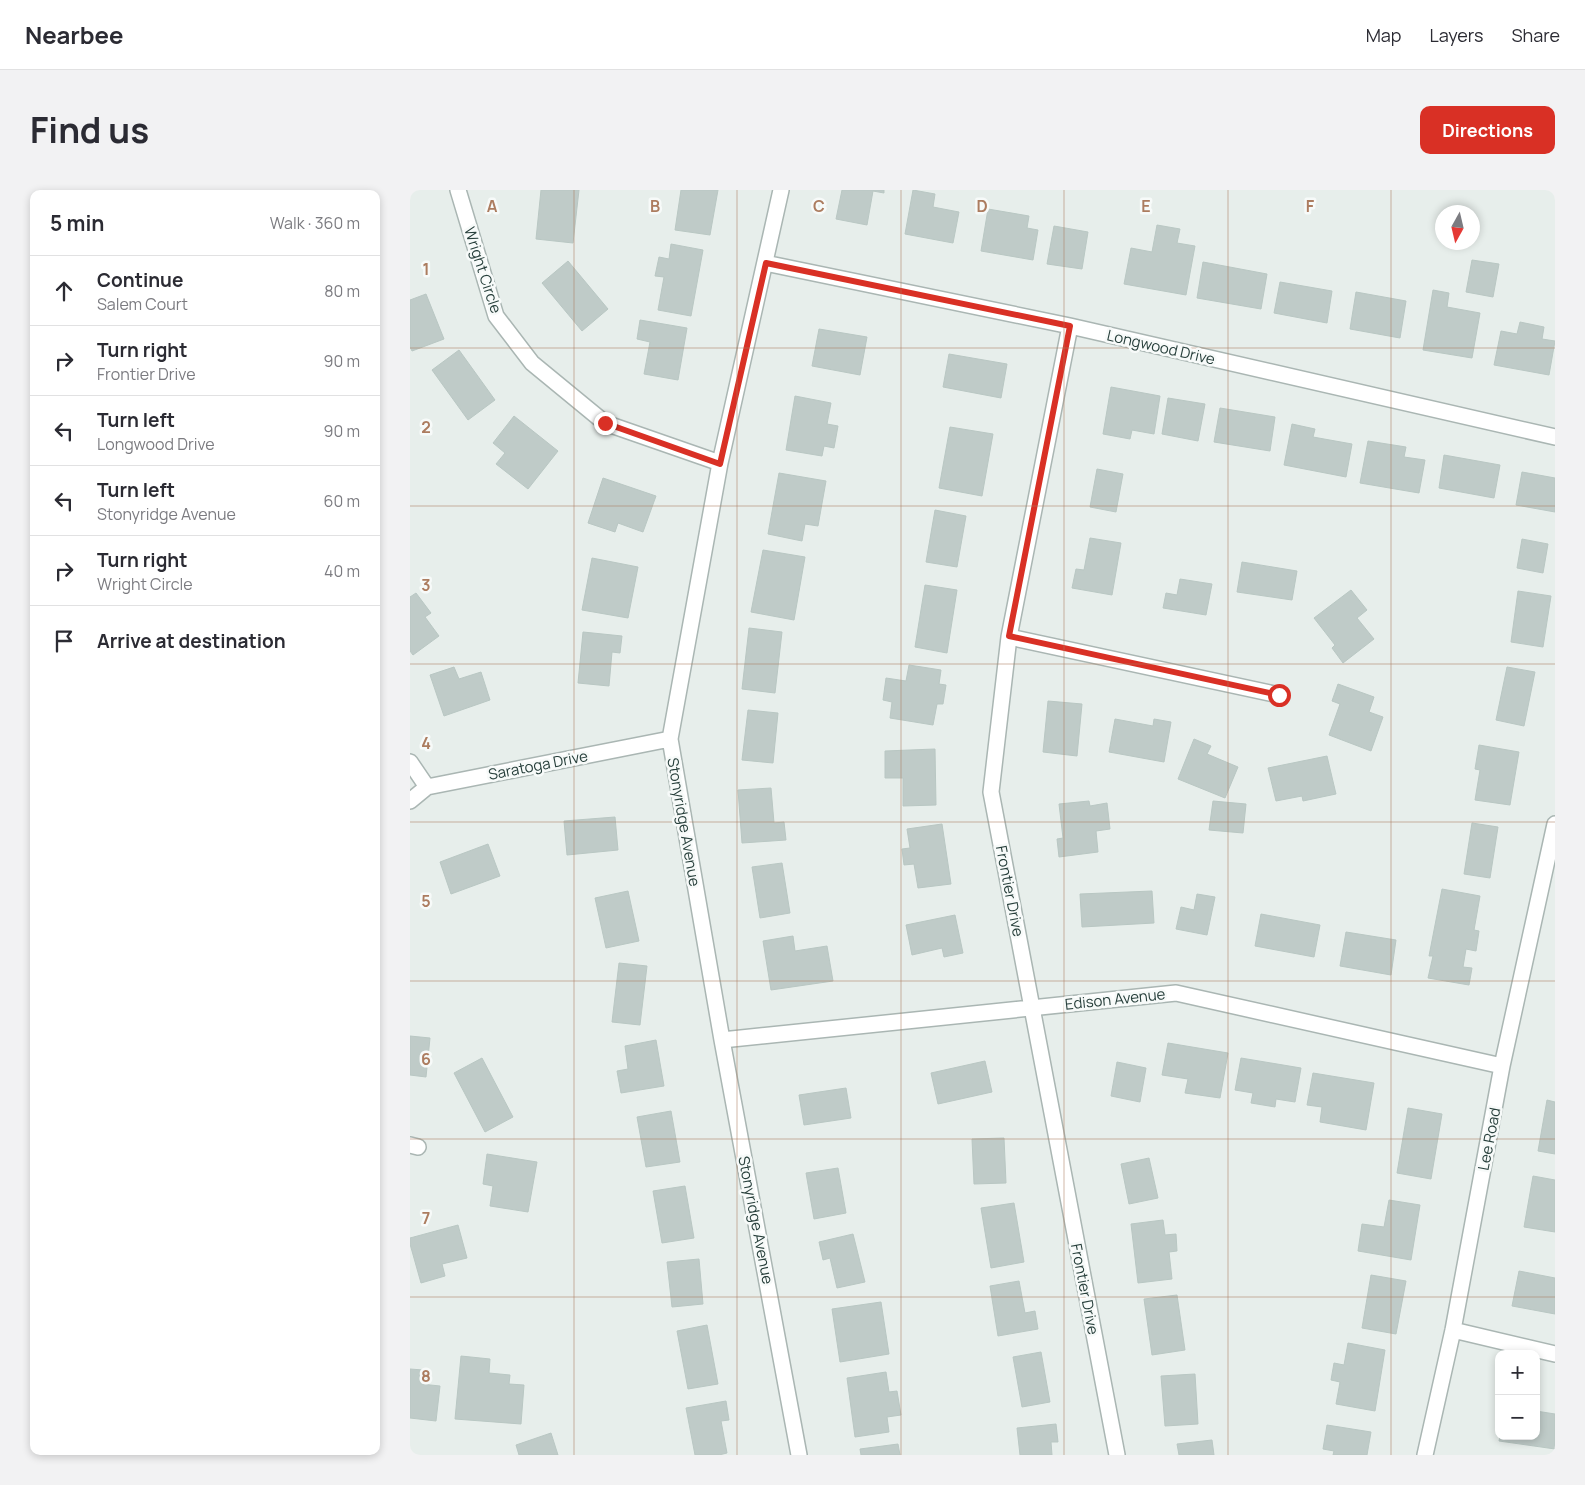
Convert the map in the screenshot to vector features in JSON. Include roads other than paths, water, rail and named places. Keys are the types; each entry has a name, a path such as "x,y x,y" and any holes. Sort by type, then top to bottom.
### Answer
{"street":[{"name":"Wright Circle","path":"458,190 496,316 532,363 605,423 720,464"},
{"name":"Stonyridge Avenue","path":"780,190 766,263 720,464 670,739 722,1040 800,1455"},
{"name":"Longwood Drive","path":"766,263 1070,326 1555,437"},
{"name":"Frontier Drive","path":"1070,326 1009,636 991,792 1117,1455"},
{"path":"1009,636 1279,695"},
{"name":"Saratoga Drive","path":"427,786 670,739"},
{"path":"410,762 427,786 410,801"},
{"name":"Lee Road","path":"1425,1455 1453,1330 1502,1066 1555,824"},
{"name":"Edison Avenue","path":"722,1040 1176,993 1502,1066"},
{"path":"1453,1330 1555,1354"}]}
